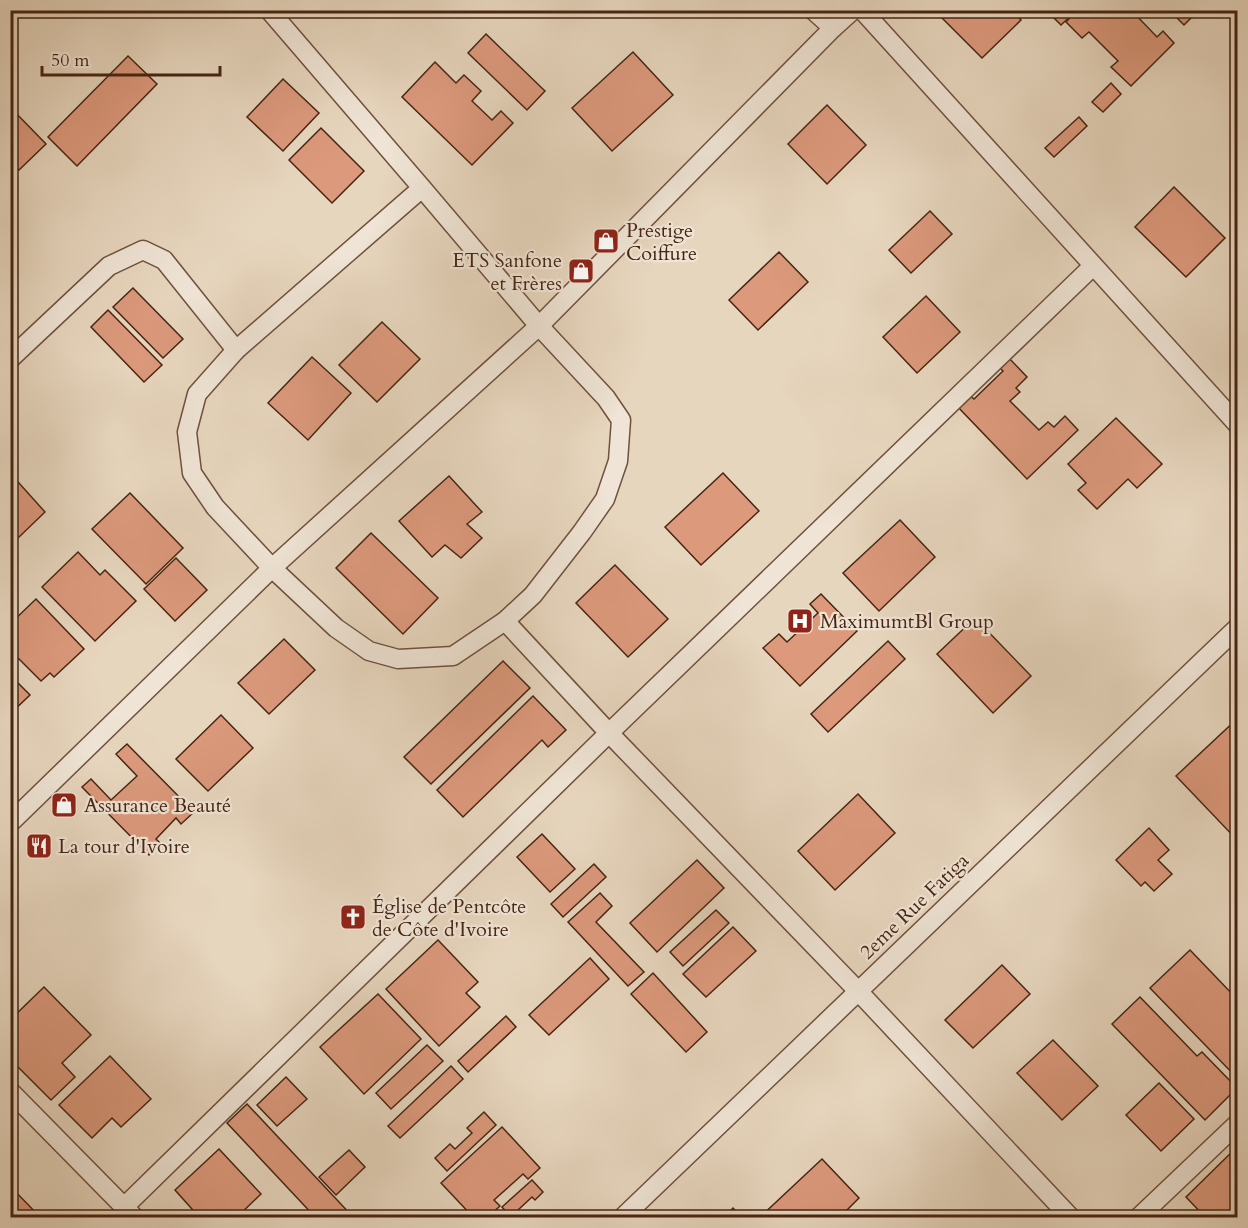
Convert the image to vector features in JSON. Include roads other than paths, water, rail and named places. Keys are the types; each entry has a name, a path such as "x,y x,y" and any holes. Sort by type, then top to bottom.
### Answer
{"street":[{"path":"269,10 422,188 538,326 606,398 621,420 618,461 604,499 582,532 533,595 505,621 453,656 398,658 369,651 336,628 273,568 215,507 192,472 187,432 197,394 236,350 422,188"},
{"path":"813,10 833,28"},
{"path":"10,823 273,568 538,326 853,10"},
{"path":"862,10 1238,425"},
{"path":"10,359 108,266 143,250 164,260 236,350"},
{"path":"10,1091 129,1212 609,733 1093,266"},
{"path":"505,621 1071,1218"},
{"name":"2eme Rue Fatiga","path":"622,1218 1238,627"},
{"path":"1138,1218 1238,1124"}],"place":[{"name":"Prestige Coiffure","path":"606,241"},
{"name":"ETS Sanfone et Frères","path":"581,271"},
{"name":"MaximumtBl Group","path":"800,621"},
{"name":"Assurance Beauté","path":"64,805"},
{"name":"La tour d'Ivoire","path":"39,846"},
{"name":"Église de Pentcôte de Côte d'Ivoire","path":"353,917"}]}
